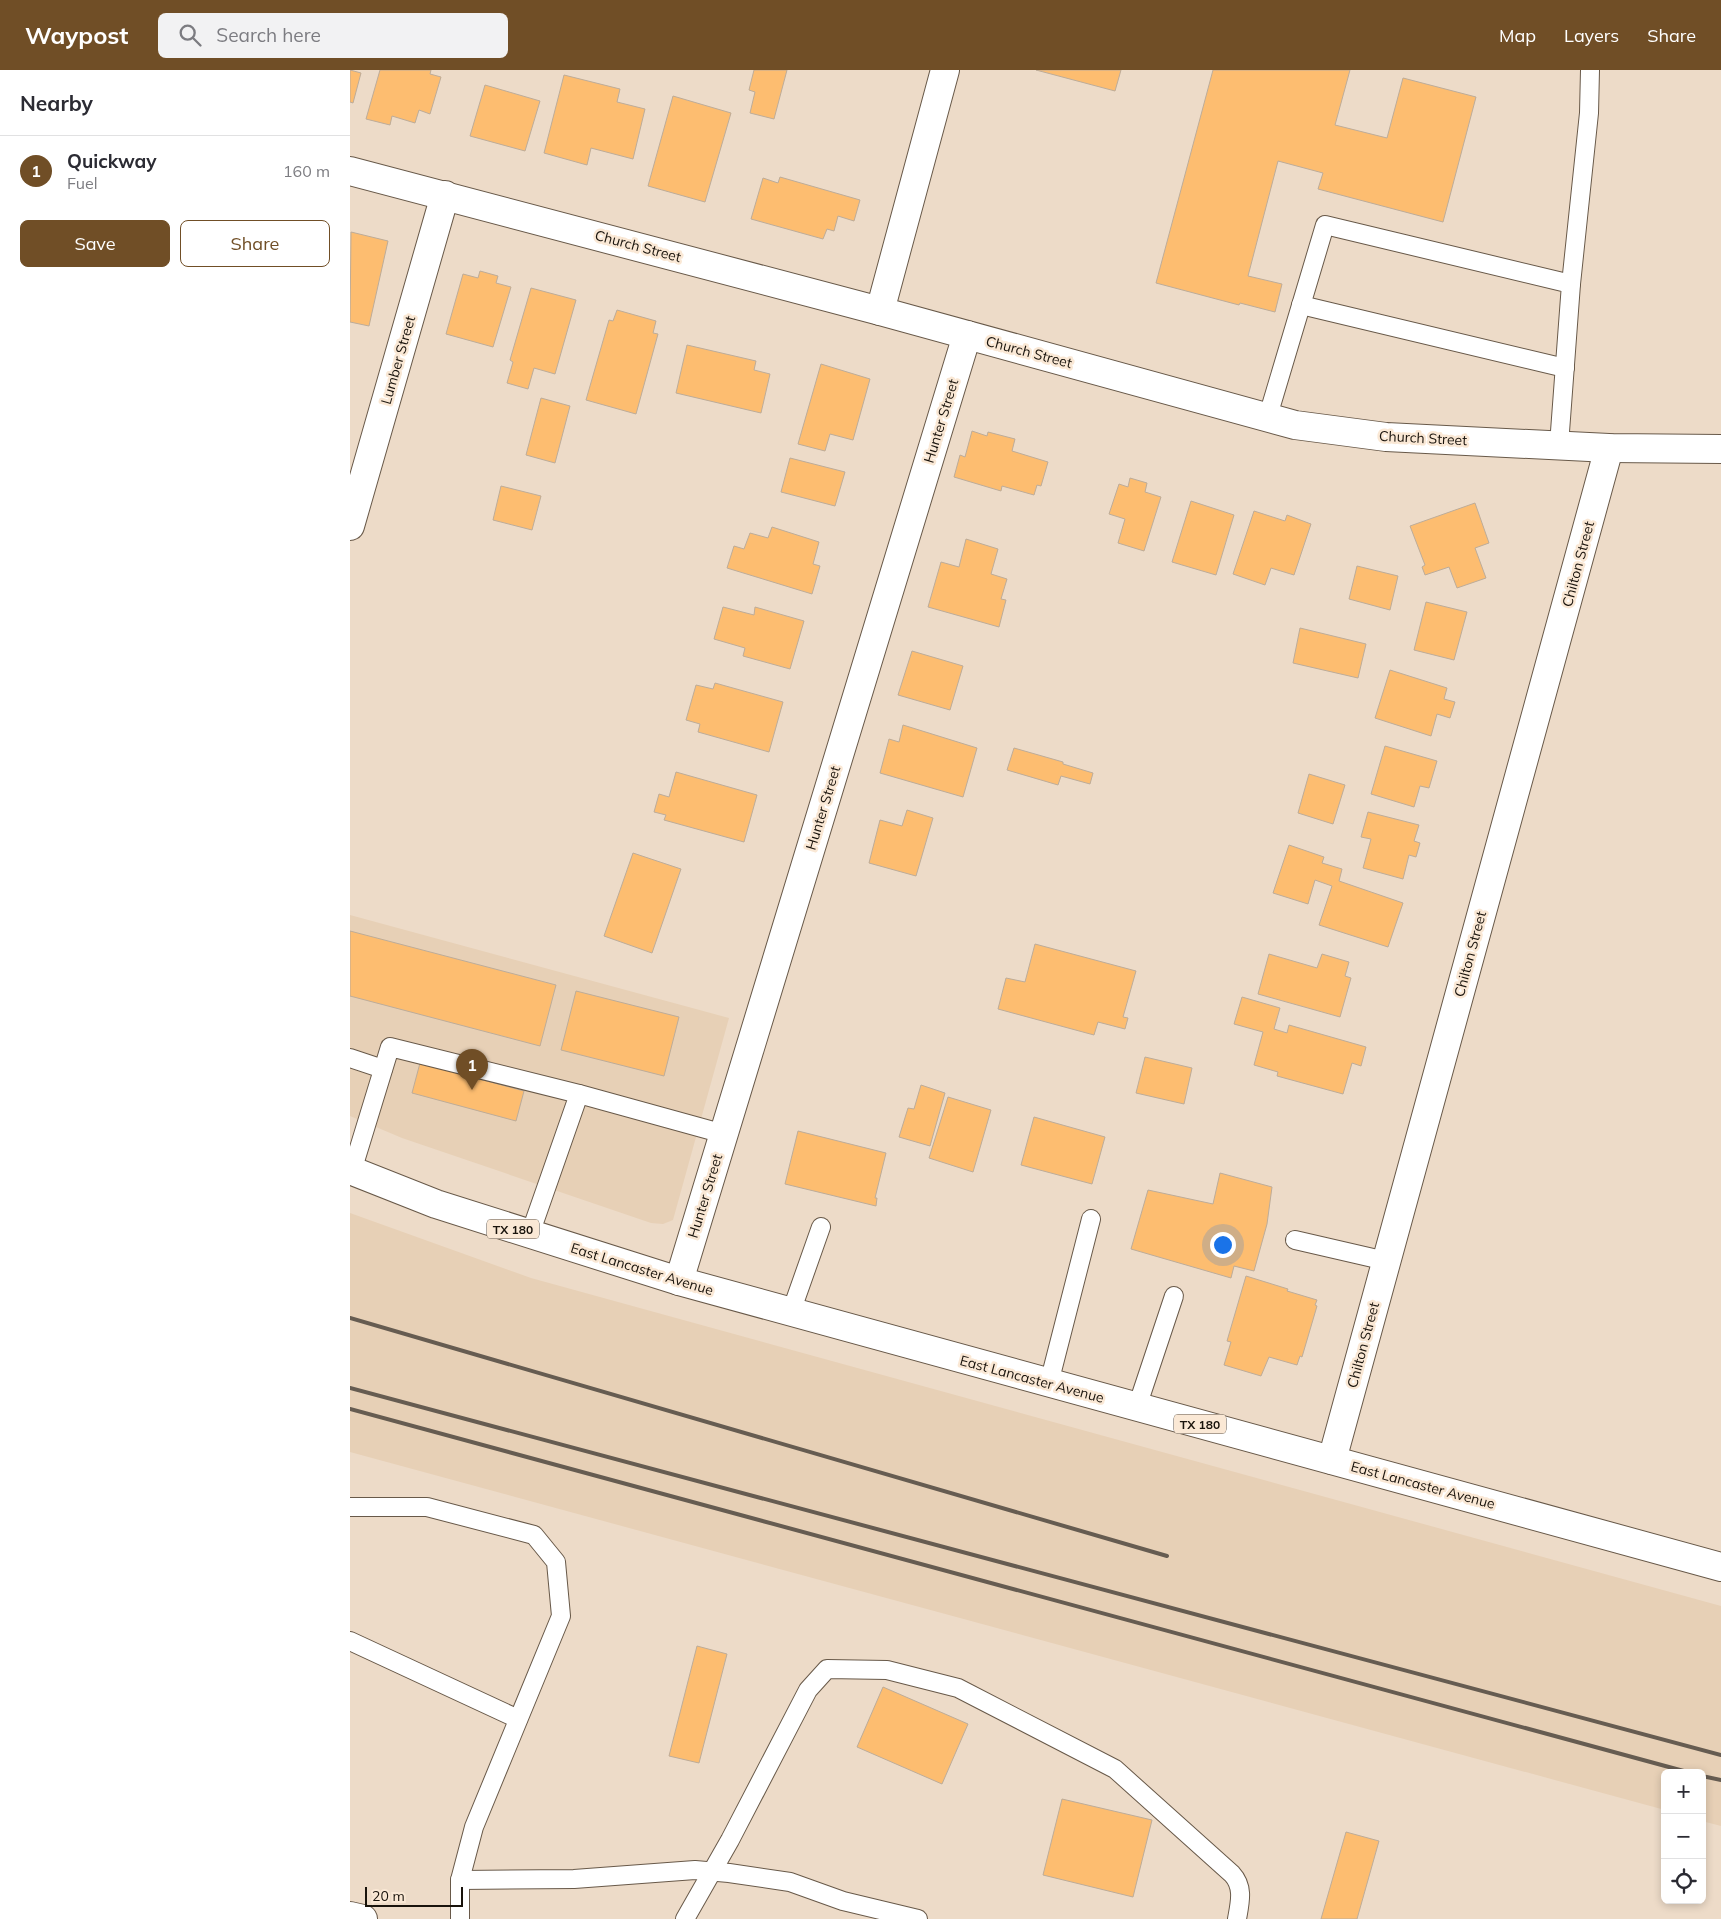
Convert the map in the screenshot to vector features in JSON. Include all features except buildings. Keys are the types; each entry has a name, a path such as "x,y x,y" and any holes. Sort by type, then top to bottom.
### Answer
{"street":[{"path":"880,311 945,70"},
{"name":"Church Street","path":"350,171 880,311 1268,416 1295,425 1386,437 1609,448 1721,449"},
{"name":"Lumber Street","path":"350,526 445,195"},
{"name":"Hunter Street","path":"679,1282 967,335"},
{"name":"Chilton Street","path":"1332,1460 1609,448"},
{"name":"East Lancaster Avenue","path":"351,1171 436,1204 679,1282 1721,1567"},
{"path":"350,1916 363,1919"}],"lane":[{"path":"1559,445 1571,284 1589,113 1590,70"},
{"path":"1268,416 1325,225 1571,284"},
{"path":"1301,305 1565,368"},
{"path":"351,1171 390,1047 579,1094 724,1134"},
{"path":"350,1058 383,1069"},
{"path":"530,1234 579,1094"},
{"path":"1049,1383 1091,1219"},
{"path":"791,1312 821,1227"},
{"path":"1295,1240 1386,1261"},
{"path":"1137,1407 1174,1296"},
{"path":"350,1507 427,1507 534,1535 556,1562 561,1616 474,1827 460,1880 460,1919"},
{"path":"350,1641 518,1719"},
{"path":"685,1919 710,1872 730,1840 808,1690 827,1669 887,1670 958,1688 1115,1769 1239,1882 1240,1898 1237,1919"},
{"path":"460,1880 574,1879 695,1870 790,1882 843,1901 918,1919"}],"shaded area":[{"path":"350,915 729,1018 673,1220 663,1224 651,1223 402,1138 350,1116"},
{"path":"350,1213 531,1278 1721,1606 1721,1826 1706,1822 1706,1769 1661,1769 1661,1809 350,1452"}],"railway":[{"path":"350,1318 1167,1556"},
{"path":"350,1388 1721,1755"},
{"path":"350,1409 1676,1769"},
{"path":"1706,1777 1721,1780"}],"place":[{"name":"Quickway","path":"472,1090"}]}
